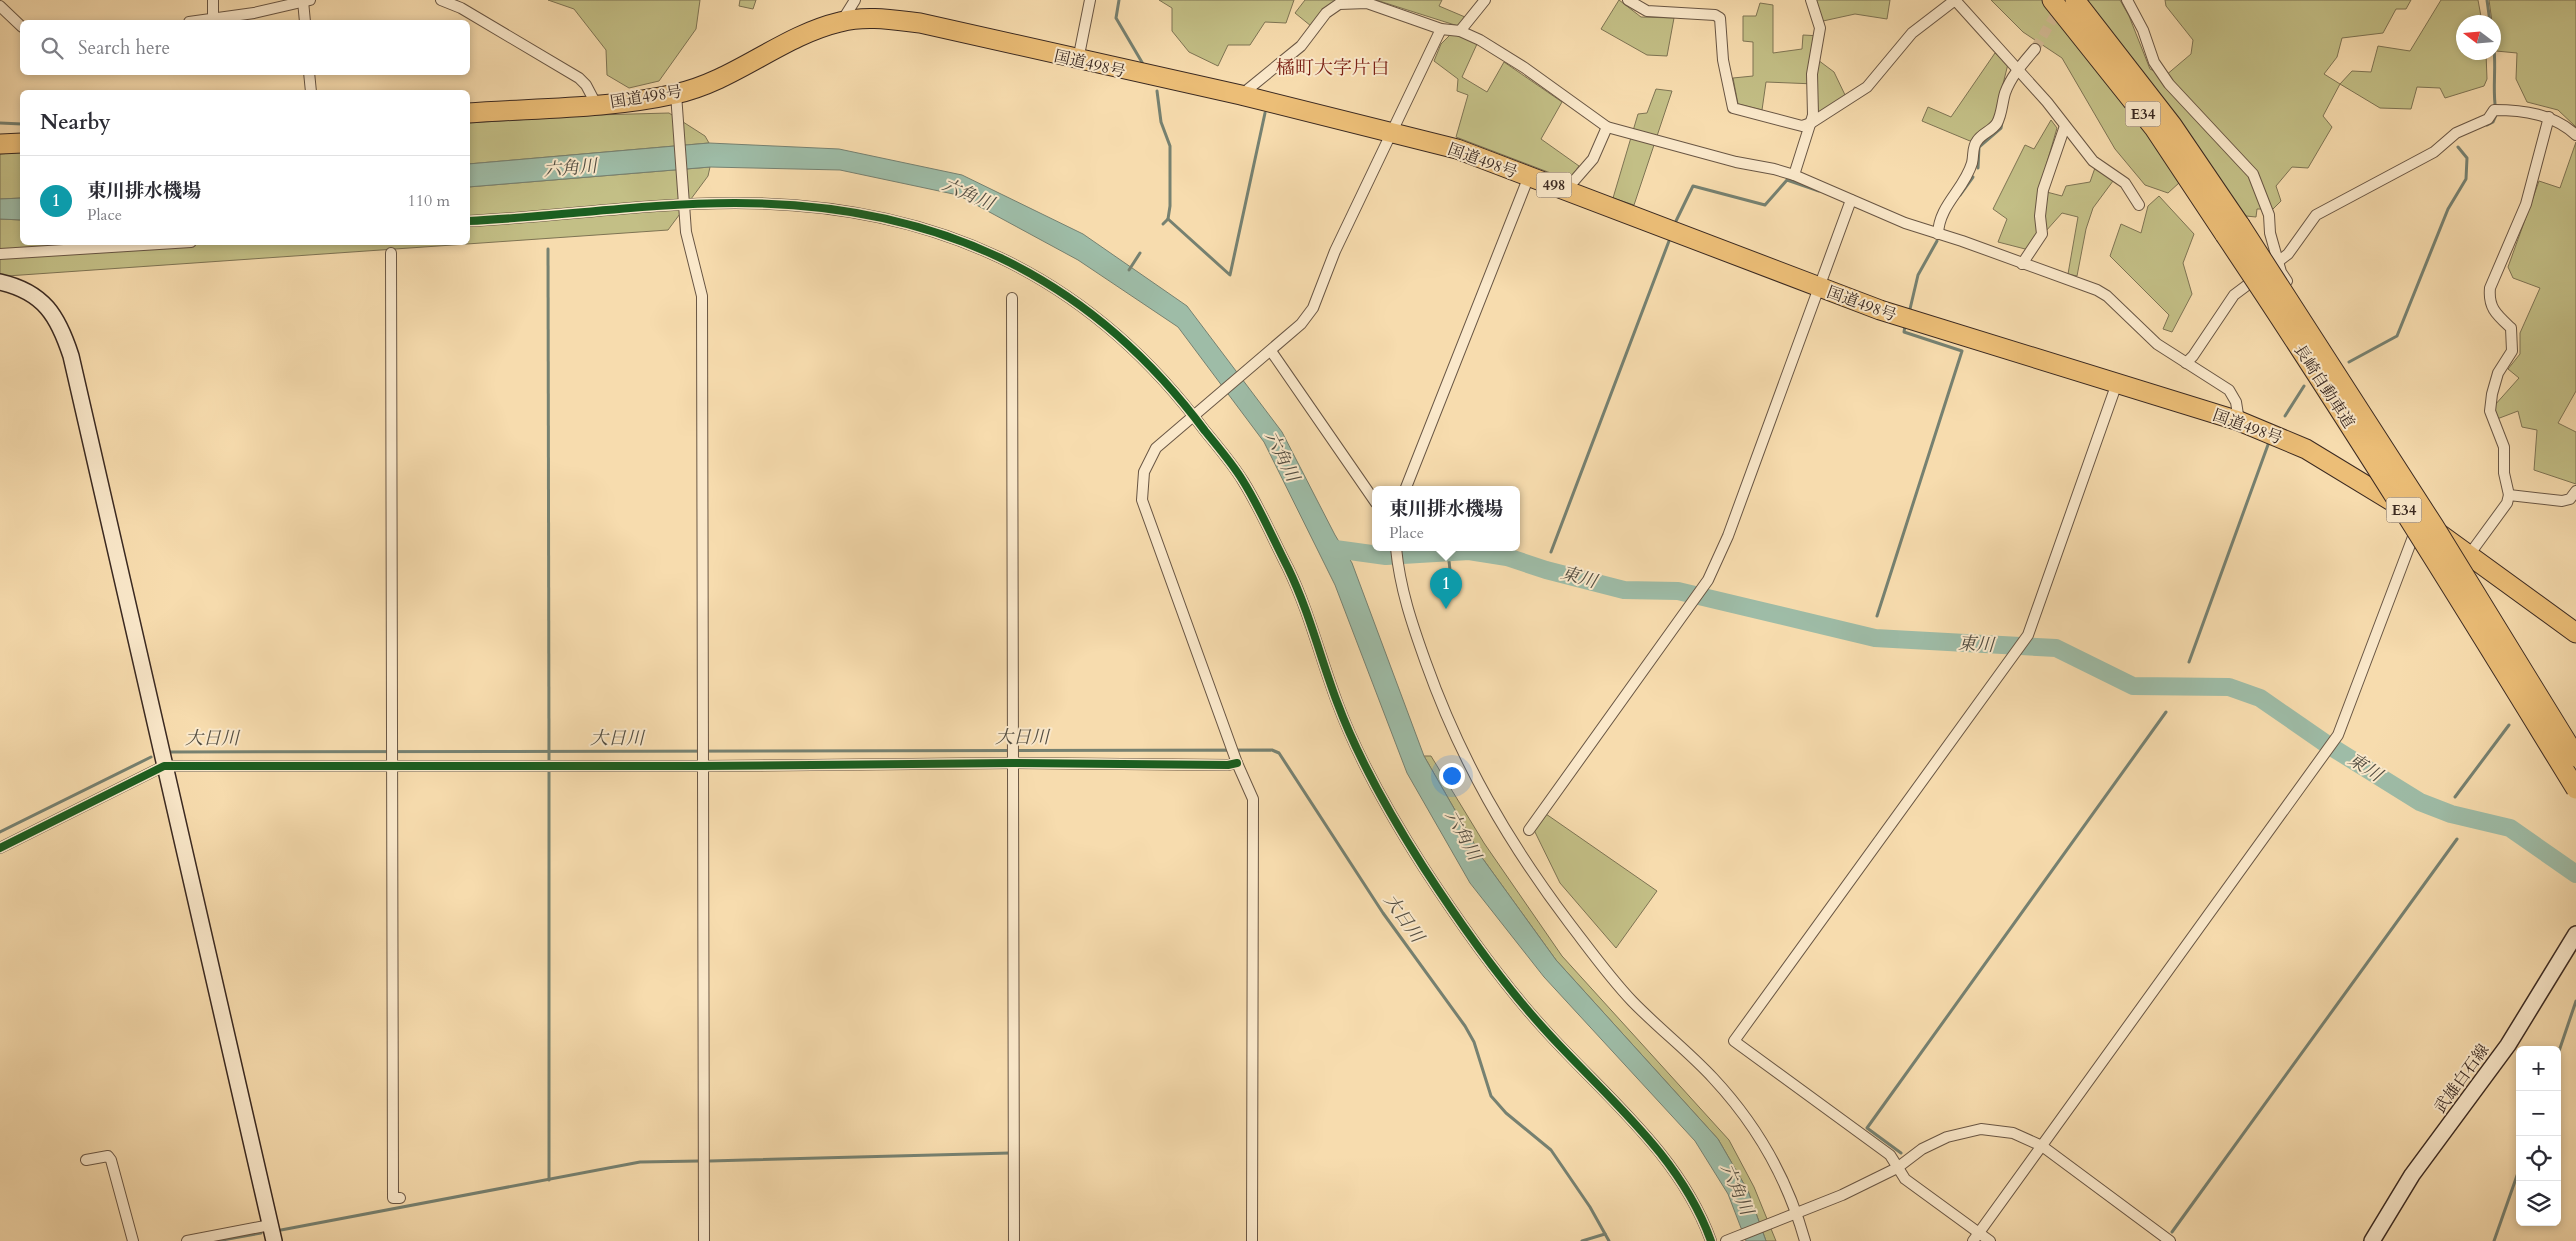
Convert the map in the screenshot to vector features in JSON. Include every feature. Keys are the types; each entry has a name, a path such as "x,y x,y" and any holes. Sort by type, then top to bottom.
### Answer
{"highway":[{"name":"長崎自動車道","path":"2052,0 2233,230 2407,484 2576,757"},
{"name":"長崎自動車道","path":"2075,0 2172,125 2308,358 2576,789"},
{"name":"国道498号","path":"470,113 596,104 676,94 717,80 793,39 842,21 880,19 920,23 1078,60 1241,95 1393,132 1457,149 1880,310 2239,421 2306,448 2420,519 2576,632"},
{"path":"0,144 20,143"}],"street":[{"path":"213,0 213,14 215,18"},
{"path":"441,0 461,8 579,78 586,85 596,104"},
{"path":"842,21 854,0"},
{"path":"1078,60 1083,43 1090,0"},
{"path":"1460,31 1485,0"},
{"path":"1628,0 1647,11 1715,15 1720,18 1723,60 1734,108 1779,122 1802,126 1811,123 1867,87 1912,33 1955,0 2047,102 2093,162 2125,184 2139,205"},
{"path":"1794,175 1813,115 1812,74 1820,28 1811,0"},
{"path":"2126,0 2143,30 2154,62 2169,84 2253,174 2269,215 2281,272 2416,487 2431,503 2449,540"},
{"path":"202,20 254,13 306,1 305,20"},
{"path":"1241,95 1301,46 1326,13 1339,4 1367,2 1441,29 1460,31 1525,68 1608,127 1736,162 1794,175 1905,223 1962,241 2065,278 2107,296 2157,344 2229,390 2236,402 2239,421"},
{"path":"0,6 20,25"},
{"path":"1252,1241 1252,799 1237,763 1142,500 1144,472 1156,448 1301,324 1313,308 1335,251 1441,29"},
{"path":"1938,234 1938,223 1948,202 1960,190 1972,163 1974,145 1979,138 1995,127 2006,92 2018,69 2035,49"},
{"path":"309,75 311,90"},
{"path":"676,94 686,232 702,296 704,1241"},
{"path":"2186,363 2193,356 2234,295 2288,254 2316,215 2434,152 2456,133 2488,119 2494,110 2512,110 2549,117 2562,123 2576,135"},
{"path":"2469,555 2507,503 2509,495 2504,473 2504,447 2490,411 2492,394 2498,373 2512,351 2511,328 2492,311 2489,298 2490,288 2526,204 2549,117"},
{"path":"2022,264 2042,234 2040,216 2043,190 2065,126"},
{"path":"1566,190 1593,159 1608,127"},
{"path":"1407,486 1529,176"},
{"path":"1529,830 1703,585 1728,536 1851,200"},
{"path":"470,221 684,204 751,203 844,210 900,221 969,242 1060,290 1102,321 1168,383 1195,413 1243,481 1291,574 1356,747 1380,796 1402,834 1444,898 1512,992 1548,1033 1631,1119 1680,1179 1701,1213 1710,1241"},
{"path":"0,254 143,245"},
{"path":"391,253 393,1198 400,1198"},
{"path":"0,282 27,292 45,305 61,326 71,356 274,1241"},
{"path":"1012,298 1014,1241"},
{"path":"1268,353 1372,497"},
{"path":"1990,1241 1976,1237 1904,1179 1890,1155 1734,1041 2028,634 2117,383"},
{"path":"2509,495 2562,501 2570,499 2576,491"},
{"path":"1976,1237 2338,735 2420,519"},
{"path":"1396,551 1399,579 1406,608 1434,686 1457,740 1496,816 1533,875 1592,954 1632,1001 1712,1077 1744,1114 1772,1158 1805,1241"},
{"path":"0,848 164,766 1012,763 1228,765 1237,763"},
{"name":"武雄白石線","path":"2372,1241 2412,1174 2508,1045 2576,934"},
{"path":"1726,1241 1842,1195 1897,1168 1922,1149 1963,1132 1996,1130 2028,1138 2042,1146 2170,1241"},
{"path":"86,1160 101,1155 108,1156 111,1160 133,1241"},
{"path":"187,1241 270,1225"}],"shaded area":[{"path":"548,0 700,0 696,29 659,81 629,88 607,75 606,50 574,9"},
{"path":"740,0 756,0 753,9 739,6"},
{"path":"1159,0 1294,0 1286,23 1265,22 1250,45 1228,45 1218,66 1189,52 1172,31 1172,8"},
{"path":"1305,0 1344,0 1323,9 1311,26 1295,13"},
{"path":"1376,0 1442,0 1439,6 1465,17 1458,26"},
{"path":"1619,0 1641,17 1674,18 1667,56 1647,55 1601,29"},
{"path":"1816,0 1890,0 1887,19 1855,14 1823,21"},
{"path":"1991,0 2120,0 2129,16 2150,69 2165,76 2191,54 2193,40 2166,6 2165,0 2411,0 2406,9 2396,9 2383,33 2342,38 2337,57 2324,74 2340,84 2323,116 2332,127 2308,168 2292,167 2276,186 2281,201 2273,209 2257,209 2256,217 2246,216 2203,161 2168,193 2145,185 2115,149 2062,58 2023,32"},
{"path":"2441,0 2478,0 2481,15 2456,15 2456,60 2486,60 2487,79 2484,86 2445,98 2440,88 2417,87 2411,109 2380,108 2340,84 2352,71 2371,72 2378,46 2410,51"},
{"path":"2489,0 2576,0 2576,127 2558,110 2527,102 2516,79 2517,53 2501,51 2501,15 2491,15"},
{"path":"1760,3 1773,5 1773,53 1802,49 1803,35 1821,36 1818,60 1834,72 1846,97 1817,113 1815,84 1766,82 1762,110 1738,104 1733,78 1753,76 1753,42 1743,41 1743,16 1756,16"},
{"path":"1452,33 1477,44 1462,77 1487,92 1504,62 1562,102 1541,139 1579,166 1569,180 1456,137 1468,95 1457,91 1458,79 1434,61 1441,44"},
{"path":"1995,53 2008,64 1993,124 1970,141 1922,121 1928,107 1951,117"},
{"path":"1656,89 1672,91 1634,205 1613,198 1638,114 1647,113"},
{"path":"669,113 705,136 709,143 470,164 470,123 595,115"},
{"path":"2051,120 2057,128 2039,190 2062,196 2066,186 2090,182 2096,165 2113,181 2093,208 2086,229 2077,276 2068,274 2078,217 2062,213 2029,250 1998,242 2007,219 1993,209 2025,145 2034,149"},
{"path":"2576,142 2576,391 2558,423 2576,432 2576,484 2534,470 2537,430 2522,427 2518,411 2497,419 2494,406 2519,378 2508,369 2520,354 2520,333 2540,288 2513,278 2508,267 2539,181 2560,188"},
{"path":"20,152 20,198 0,199 0,154"},
{"path":"710,167 708,176 668,230 470,244 470,187"},
{"path":"2159,196 2194,234 2183,263 2192,294 2172,332 2163,329 2169,315 2110,256 2121,224 2141,233 2148,206"},
{"path":"0,219 20,220 20,245 452,245 7,276 0,290"},
{"path":"1424,756 1431,756 1484,843 1562,956 1729,1140 1754,1187 1776,1241 1766,1241 1748,1191 1718,1139 1556,960 1483,859"},
{"path":"1546,814 1657,891 1616,948 1560,883 1534,830"}],"water":[{"name":"六角川","path":"709,143 839,149 962,175 1083,234 1187,306 1282,432 1335,535 1352,563 1424,756 1483,859 1556,960 1718,1139 1748,1191 1766,1241 1746,1241 1728,1194 1695,1141 1544,977 1470,883 1407,773 1335,585 1264,442 1178,327 1078,260 958,195 840,170 710,167 470,187 470,164"},
{"path":"20,198 20,220 0,219 0,199"}],"waterway":[{"path":"1119,0 1116,18 1143,64"},
{"path":"2487,0 2489,15"},
{"path":"2495,60 2495,104"},
{"path":"1157,91 1161,122 1170,146 1170,206 1168,219 1163,224"},
{"path":"1168,219 1230,275 1265,113"},
{"path":"2487,125 2493,122 2497,113"},
{"path":"1978,168 1979,147 2001,128 2002,122"},
{"path":"0,123 20,124"},
{"path":"2349,362 2397,336 2448,209 2466,179 2467,158 2458,147"},
{"path":"1960,195 1973,177"},
{"path":"1676,221 1693,186 1765,205 1787,180 1819,191"},
{"path":"1551,552 1669,241"},
{"path":"1910,309 1918,275 1937,241"},
{"path":"548,249 549,761"},
{"path":"1129,270 1140,253"},
{"path":"1877,616 1962,351 1904,332 1905,326"},
{"path":"2285,416 2304,386"},
{"path":"2189,662 2269,442"},
{"name":"東川","path":"1328,548 1386,556 1469,551 1507,557 1546,570 1624,590 1678,591 1875,638 2056,648 2133,686 2229,687 2260,698 2325,743 2420,802 2451,814 2510,828 2576,874"},
{"path":"1448,552 1452,588"},
{"path":"1901,1153 1867,1128 2166,712"},
{"path":"2455,797 2509,725"},
{"name":"大日川","path":"169,752 1272,750 1279,753 1383,913 1465,1026 1474,1042 1491,1096 1506,1113 1551,1150 1590,1207 1609,1241"},
{"name":"大日川","path":"0,832 151,757"},
{"path":"549,772 549,1180"},
{"path":"2172,1232 2457,839"},
{"path":"2561,1046 2576,1001"},
{"path":"710,1161 1010,1153"},
{"path":"281,1230 640,1162 699,1161"},
{"path":"2494,1241 2516,1178"},
{"path":"217,1241 261,1233"},
{"path":"1582,1241 1605,1234"}],"tunnel":[{"path":"2035,49 2064,0"}],"cycle path":[{"path":"470,221 668,205 735,203 807,206 875,216 939,233 999,257 1056,289 1109,328 1159,376 1225,455 1249,491 1295,584 1337,702 1355,745 1387,808 1438,889 1482,953 1530,1013 1617,1104 1661,1154 1681,1181 1698,1210 1711,1241"},
{"path":"0,848 164,766 703,766 1012,763 1228,765 1237,763"}],"place":[{"name":"東川排水機場","path":"1446,609"}],"district":[{"name":"橘町大字片白","path":"1333,67"}]}
